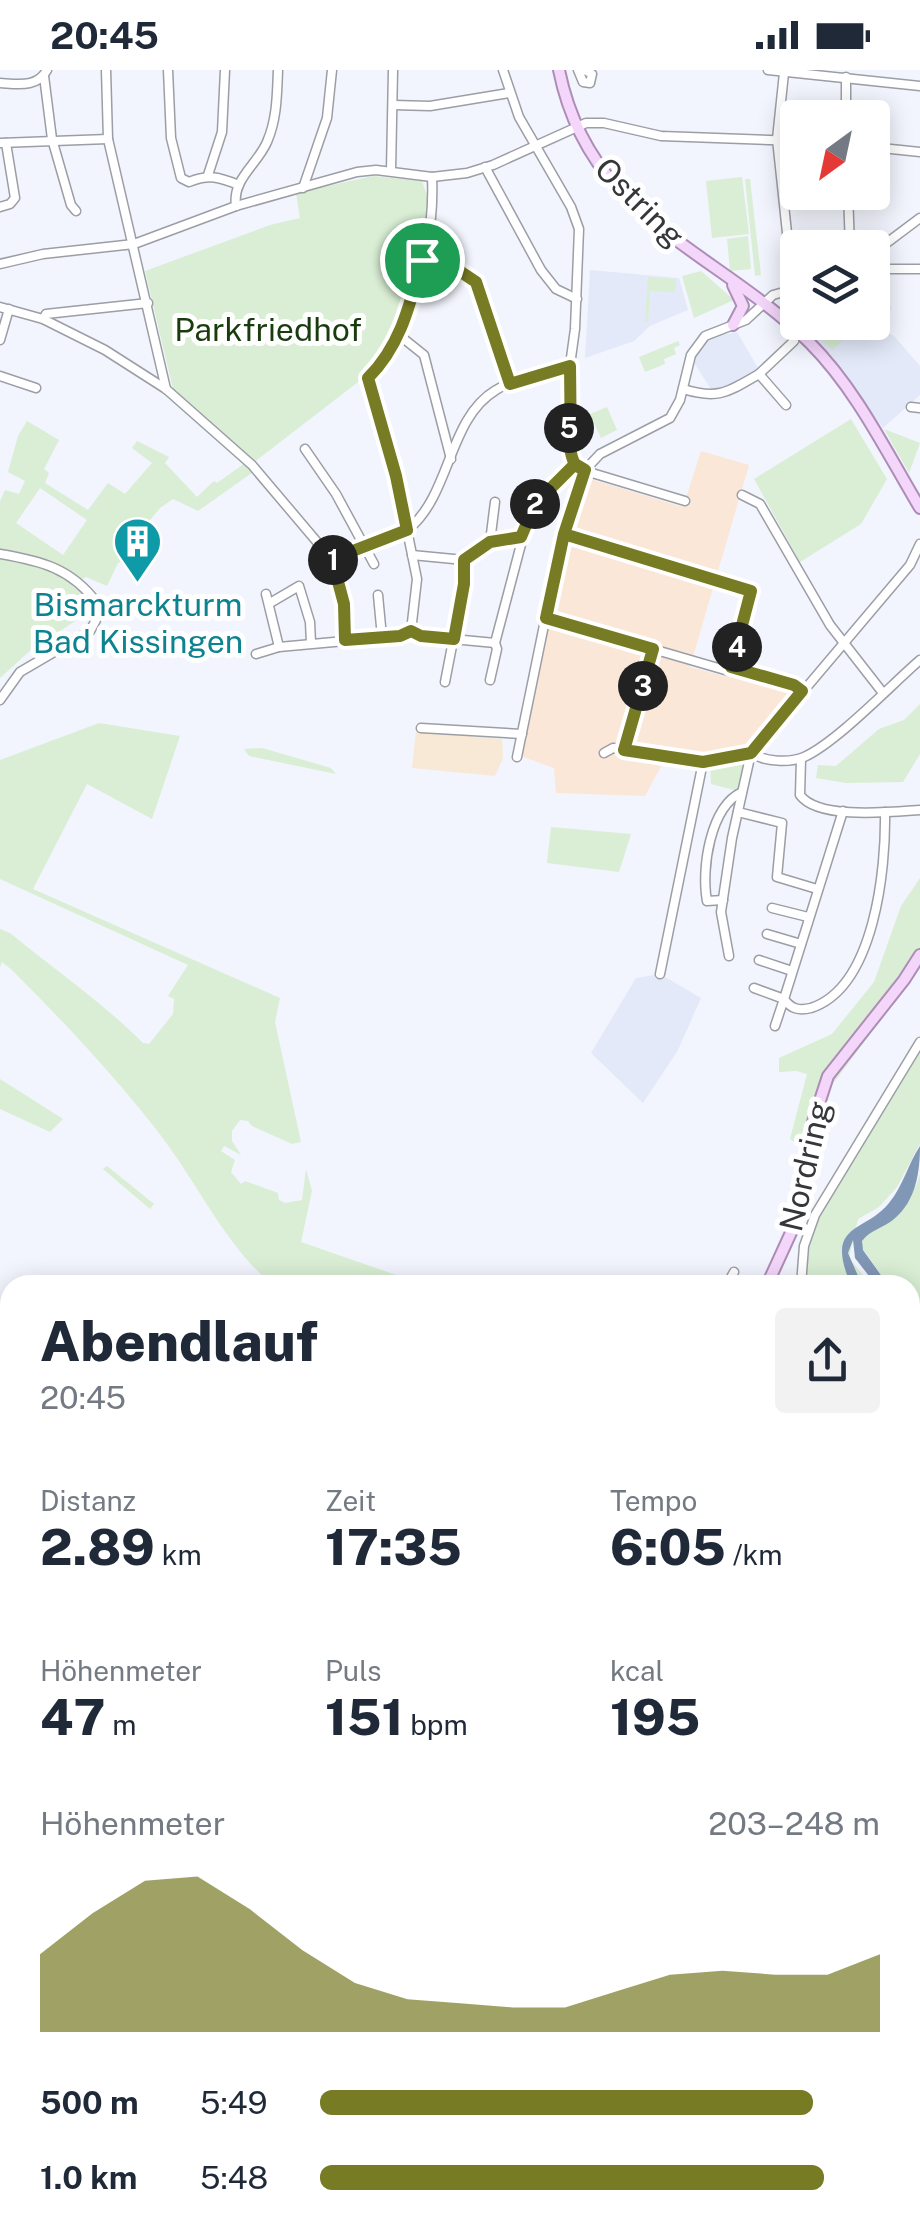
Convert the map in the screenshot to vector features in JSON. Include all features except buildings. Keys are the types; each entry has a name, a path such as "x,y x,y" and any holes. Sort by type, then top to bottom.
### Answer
{"main road":[{"name":"Ostring","path":"559,70 576,127 617,188 686,250 762,303"},
{"path":"730,280 743,306 733,325"},
{"path":"762,303 824,357 920,508"},
{"name":"Nordring","path":"772,1275 794,1226 812,1122 828,1076 920,955"}],"street":[{"path":"106,70 108,139 166,388"},
{"path":"168,70 171,138 181,178 189,182 208,175 239,184"},
{"path":"208,175 222,132 225,70"},
{"path":"236,206 235,191 268,141 275,116 278,70"},
{"path":"303,188 327,118 332,70"},
{"path":"391,171 392,70"},
{"path":"503,70 509,93 571,206 579,228 570,366 569,433 575,464 685,501"},
{"path":"768,70 920,86"},
{"path":"0,83 30,84 45,73"},
{"path":"45,73 52,139 76,211"},
{"path":"784,73 777,139 788,230"},
{"path":"846,77 846,100"},
{"path":"393,105 430,106 509,93"},
{"path":"0,264 43,254 134,244 236,206 357,172 391,171 432,177 485,167 586,123 604,123 662,136 780,139"},
{"path":"0,207 14,198 3,143 108,139"},
{"path":"890,150 920,152"},
{"path":"485,167 541,270 556,288 576,300"},
{"path":"411,631 417,579 396,476 368,378 392,351 399,335 430,228 432,177"},
{"path":"890,240 920,218"},
{"path":"422,260 455,268 476,282 510,384"},
{"path":"890,270 920,270"},
{"path":"517,758 564,534 585,470 600,454 670,418 697,344 710,333 746,320 762,303 780,293"},
{"path":"43,319 46,314 148,303"},
{"path":"0,340 5,308 43,319 105,350 166,388 252,465 332,559 344,604 345,640"},
{"path":"399,335 424,355 451,458"},
{"path":"683,389 705,396 721,394 759,374 794,341"},
{"path":"332,559 407,530 436,489 472,415 497,388 570,366"},
{"path":"759,374 786,405"},
{"path":"0,376 36,388"},
{"path":"305,448 374,564"},
{"path":"490,680 497,648 494,643 521,537 535,504 575,464"},
{"path":"742,496 760,504 830,625 883,693"},
{"path":"490,542 495,502"},
{"path":"564,534 749,588 751,599 731,667"},
{"path":"412,555 464,560 490,542 521,537"},
{"path":"729,956 721,912 751,753 910,565 920,544"},
{"path":"0,554 48,564 73,576 97,604 97,614 90,630 20,672 0,700"},
{"path":"445,682 464,584 464,560"},
{"path":"279,647 268,599 299,586 310,622 311,643"},
{"path":"378,595 382,637"},
{"path":"546,618 725,670 731,667 794,685 802,691"},
{"path":"256,654 279,647 411,631 421,636 494,643"},
{"path":"624,750 653,649"},
{"path":"604,753 613,748 703,762 751,753 761,759 802,758 832,737 920,660"},
{"path":"421,728 522,734"},
{"path":"802,758 799,785 805,802 813,807 843,811 920,810"},
{"path":"660,974 703,762"},
{"path":"723,900 708,901 706,895 714,824 726,802 742,792"},
{"path":"775,1026 843,811"},
{"path":"738,812 782,824 777,878 817,889"},
{"path":"754,988 801,1010 821,1003 838,990 856,964 880,892 886,812"},
{"path":"772,908 808,917"},
{"path":"767,934 801,944"},
{"path":"759,960 792,970"},
{"path":"802,1275 804,1246 815,1215 920,1042"}],"shaded area":[{"path":"590,270 679,278 688,310 650,326 634,341 585,358"},
{"path":"737,332 758,368 714,394 693,361 705,343 716,336"},
{"path":"890,333 920,366 920,395 883,428 817,340 890,340"},
{"path":"701,451 749,465 690,667 724,676 734,672 786,689 794,697 748,747 664,761 645,796 556,793 554,768 521,756 572,516 587,478 683,507"},
{"path":"416,731 502,739 503,758 495,776 412,768"},
{"path":"660,974 701,998 678,1050 643,1103 591,1053 636,978"}],"green space":[{"name":"Parkfriedhof","path":"373,176 422,181 428,198 425,233 395,333 362,379 253,463 174,393 145,271 270,225 300,218 296,193"},
{"path":"742,177 749,234 712,238 706,181"},
{"path":"745,179 750,179 761,275 755,276"},
{"path":"748,236 751,269 730,271 727,239"},
{"path":"701,271 734,300 694,318 682,276"},
{"path":"648,277 676,279 675,292 650,291 645,322"},
{"path":"823,340 843,340 832,350"},
{"path":"678,341 676,354 664,359 665,364 645,372 639,357"},
{"path":"607,407 617,430 601,438 590,414"},
{"path":"851,419 887,479 861,524 800,562 754,479"},
{"path":"27,421 59,440 44,469 49,473 45,483 88,510 108,483 125,494 152,463 132,448 137,441 169,457 165,463 197,497 214,481 217,483 248,461 256,470 198,511 173,499 160,508 132,542 135,552 118,563 107,586 86,577 78,582 97,607 32,649 0,678 0,501 5,490 19,494 25,481 8,472 18,436","holes":["40,488 87,520 63,555 16,523"]},
{"path":"884,429 920,443 909,473"},
{"path":"920,704 920,754 903,782 846,783 816,778 818,765 836,766 879,729 904,720"},
{"path":"99,723 180,736 152,819 87,784 33,889 280,998 275,1022 301,1142 292,1144 240,1120 232,1131 232,1141 241,1155 224,1146 221,1151 235,1160 231,1172 241,1184 245,1181 278,1193 279,1200 285,1203 302,1200 306,1169 312,1191 301,1242 396,1275 262,1275 227,1234 175,1155 127,1093 12,970 2,962 0,967 0,929 149,1044 173,1014 174,999 168,996 188,965 0,879 0,760"},
{"path":"262,748 331,768 336,774 249,756 244,749"},
{"path":"751,753 742,792 711,784 710,762"},
{"path":"551,827 631,834 619,872 547,863"},
{"path":"920,878 920,958 906,986 823,1097 808,1151 790,1139 807,1074 779,1072 779,1058 832,1034 874,982 901,906"},
{"path":"920,1043 920,1144 897,1187 879,1207 858,1219 849,1258 863,1275 802,1275 807,1245"},
{"path":"0,1079 63,1119 50,1132 0,1109"},
{"path":"107,1166 154,1204 150,1209 103,1169"},
{"path":"920,1174 920,1275 881,1275 861,1246 863,1238 916,1186"}],"water":[{"path":"920,1146 918,1176 907,1204 894,1219 862,1241 863,1250 881,1275 868,1275 855,1258 853,1240 848,1253 858,1275 848,1275 842,1250 845,1240 850,1232 879,1213 898,1189"}],"place":[{"name":"Bismarckturm Bad Kissingen","path":"138,584"}],"route":[{"path":"422,260 392,351 368,378 407,530 332,559 344,604 345,640 400,636 411,631 421,636 454,639 464,584 464,560 490,542 521,537 535,504 575,464 585,470 564,534 546,618 653,649 624,750 703,762 751,753 802,691 794,685 731,667 751,600 749,588 564,534 580,480 585,470 579,468 575,464 571,453 570,366 510,384 476,282 455,268 422,260"}]}
